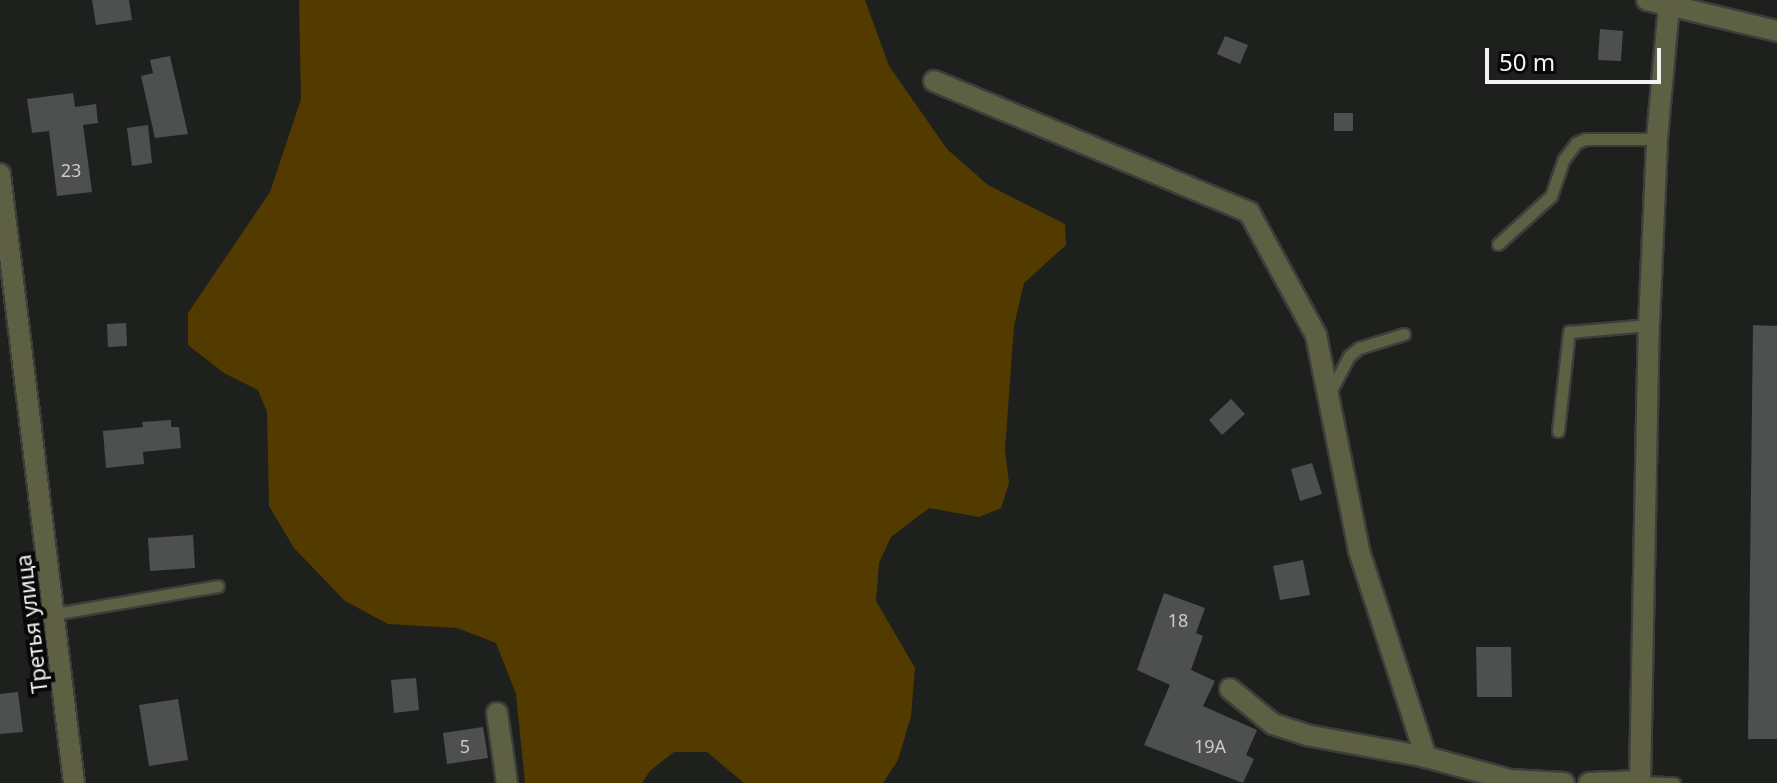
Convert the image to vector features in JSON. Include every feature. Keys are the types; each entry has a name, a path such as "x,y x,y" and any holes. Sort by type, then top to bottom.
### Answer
{"street":[{"path":"1647,0 1777,31"},
{"path":"1589,783 1640,782 1649,325 1657,139 1669,5"},
{"path":"934,81 1249,212 1316,335 1359,551 1426,757"},
{"name":"Третья улица","path":"0,174 74,783"},
{"path":"1230,689 1273,724 1306,735 1426,757 1468,777 1564,783"},
{"path":"497,713 507,783"}],"lane":[{"path":"1498,244 1551,196 1564,159 1576,143 1585,139 1657,139"},
{"path":"1558,431 1569,332 1649,325"},
{"path":"1329,394 1349,356 1359,348 1404,334"},
{"path":"54,614 218,586"},
{"path":"1640,782 1674,783"}],"shaded area":[{"path":"299,0 865,0 889,66 947,149 988,185 1065,224 1066,245 1024,283 1014,326 1005,450 1009,483 1001,508 979,517 929,508 891,537 879,563 876,601 915,668 911,716 898,760 883,783 744,783 707,752 674,752 650,771 642,783 525,783 516,694 496,643 457,628 388,624 345,601 294,548 269,506 267,412 258,390 224,373 188,345 188,313 270,192 301,99"}],"building":[{"path":"92,0 129,0 132,20 96,25"},
{"path":"1600,29 1623,31 1621,61 1598,60"},
{"path":"1225,36 1248,45 1240,64 1217,54"},
{"path":"170,56 188,134 155,138 141,76 153,73 150,60"},
{"path":"73,93 75,107 96,104 98,123 83,125 92,192 57,196 49,131 32,133 27,99"},
{"path":"1334,113 1353,113 1353,131 1334,131"},
{"path":"148,125 152,163 132,166 127,128"},
{"path":"126,323 127,346 108,347 107,324"},
{"path":"1753,325 1777,326 1777,739 1748,739"},
{"path":"1231,399 1245,414 1222,435 1209,420"},
{"path":"171,420 171,427 179,427 181,448 143,452 144,464 106,468 103,431 143,427 142,422"},
{"path":"1312,463 1322,494 1300,501 1291,469"},
{"path":"193,535 195,568 150,571 148,538"},
{"path":"1303,560 1310,595 1280,600 1273,566"},
{"path":"1164,593 1205,608 1196,633 1203,636 1191,670 1215,681 1203,706 1257,730 1246,755 1254,759 1243,783 1144,745 1170,685 1137,670"},
{"path":"1476,647 1511,647 1512,697 1477,697"},
{"path":"416,678 419,710 394,713 391,680"},
{"path":"18,692 23,732 0,734 0,694"},
{"path":"178,699 188,760 149,766 139,705"},
{"path":"483,727 488,758 447,764 443,733"}]}
